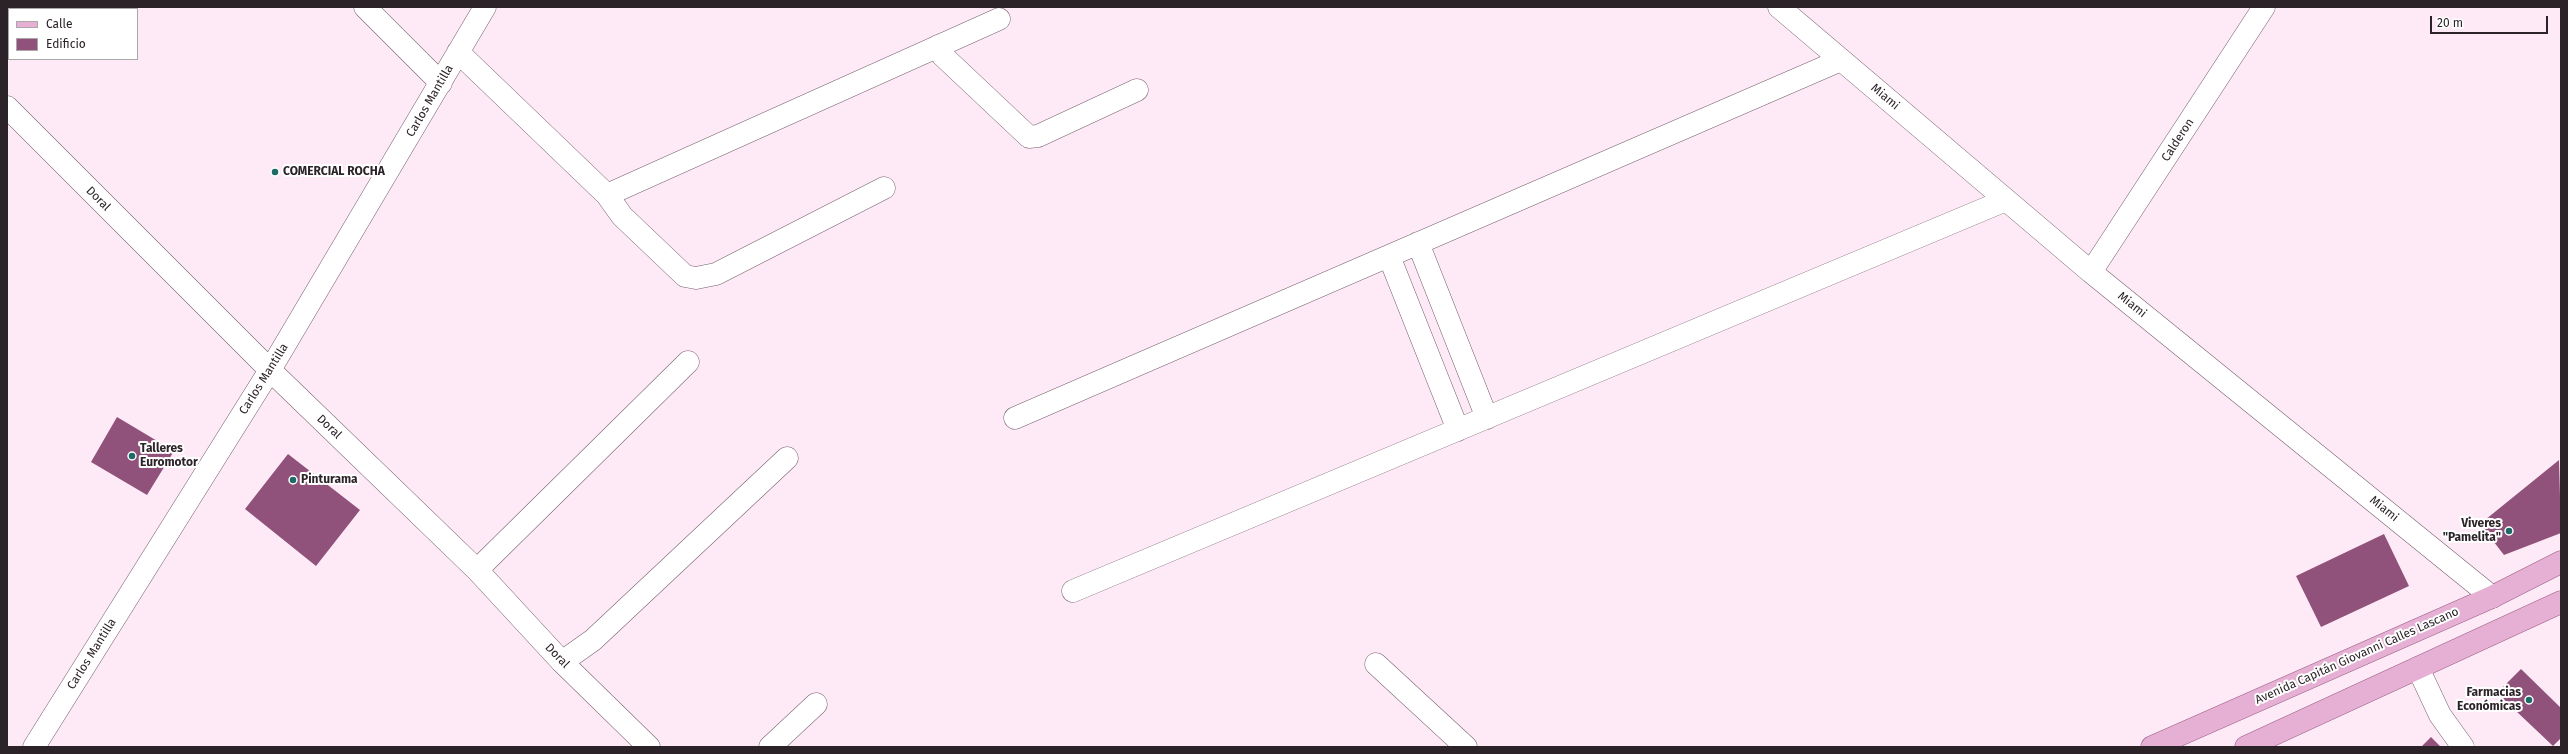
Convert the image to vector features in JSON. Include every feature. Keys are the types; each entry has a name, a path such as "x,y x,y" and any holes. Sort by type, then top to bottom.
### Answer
{"main road":[{"name":"Avenida Capitán Giovanni Calles Lascano","path":"2152,747 2492,597 2561,562"},
{"path":"2246,747 2561,602"}],"street":[{"path":"365,7 441,84"},
{"name":"Carlos Mantilla","path":"34,747 270,370 441,84 485,7"},
{"name":"Miami","path":"1779,7 2091,272 2492,597"},
{"name":"Calderon","path":"2091,272 2264,7"},
{"path":"607,195 999,19"},
{"path":"938,46 943,56 1028,137 1038,136 1137,90"},
{"path":"458,52 607,195 622,216 685,276 696,278 716,274 884,188"},
{"path":"1015,418 1841,60"},
{"name":"Doral","path":"7,108 270,370 477,570 562,662 649,747"},
{"path":"1073,591 2006,200"},
{"path":"1418,243 1487,418"},
{"path":"1389,256 1458,430"},
{"path":"477,570 688,362"},
{"path":"562,662 593,640 787,458"},
{"path":"1376,664 1466,747"},
{"path":"2418,668 2440,715 2463,747"},
{"path":"770,747 816,704"}],"building":[{"name":"Talleres Euromotor","path":"117,417 174,451 147,495 91,462"},
{"path":"288,454 360,510 316,566 245,509"},
{"path":"2559,460 2561,533 2504,555 2480,524"},
{"path":"2384,534 2409,586 2321,627 2296,576"},
{"name":"Farmacias Económicas","path":"2521,669 2561,708 2561,738 2553,746 2497,693"},
{"path":"2431,737 2441,747 2421,747"}],"place":[{"name":"COMERCIAL ROCHA","path":"275,172"},
{"name":"Talleres Euromotor","path":"132,456"},
{"name":"Pinturama","path":"293,480"},
{"name":"Viveres \"Pamelita\"","path":"2509,531"},
{"name":"Farmacias Económicas","path":"2529,700"}]}
